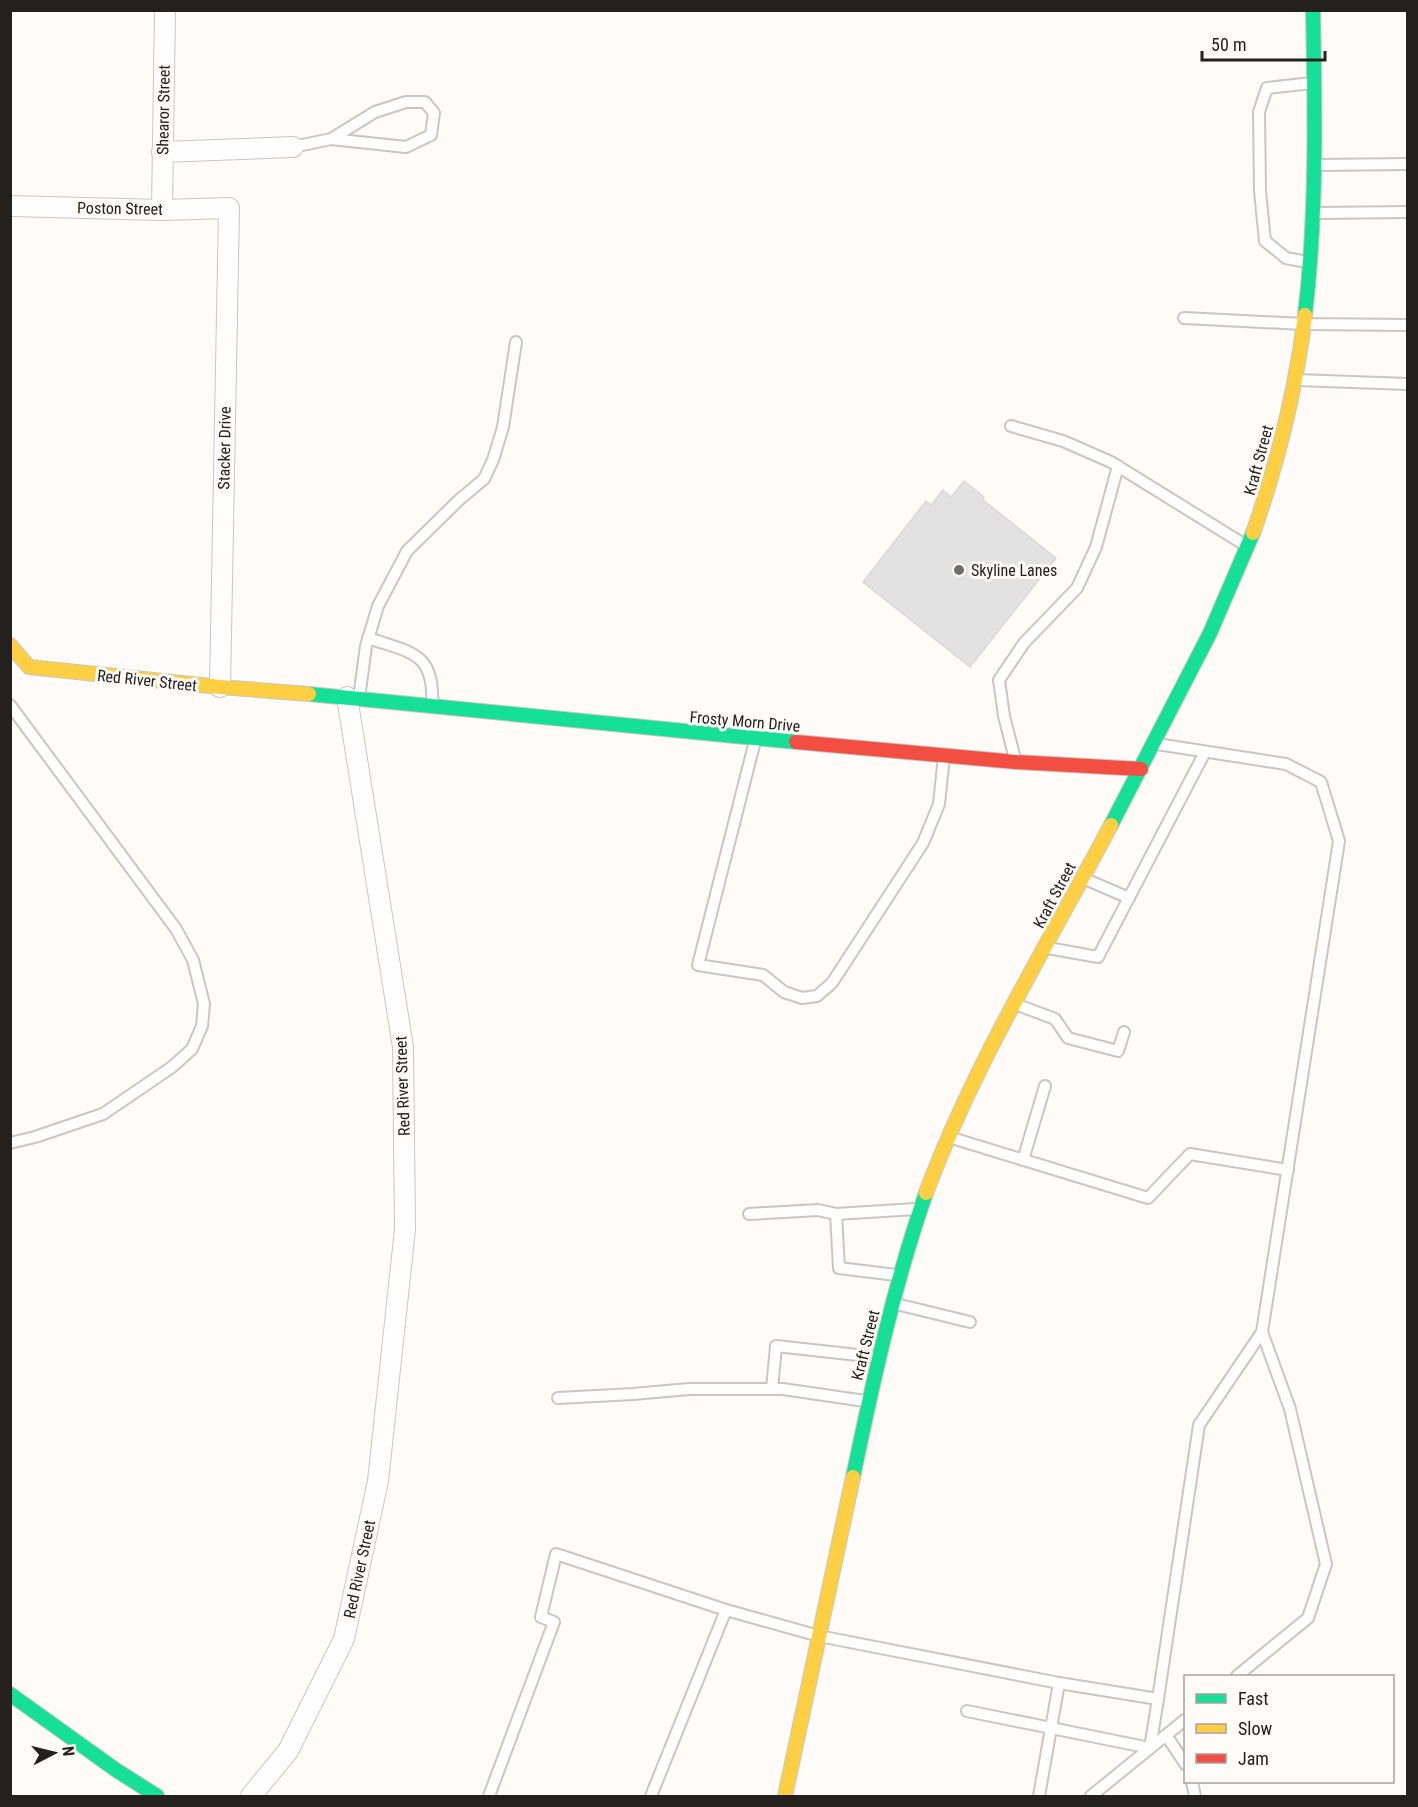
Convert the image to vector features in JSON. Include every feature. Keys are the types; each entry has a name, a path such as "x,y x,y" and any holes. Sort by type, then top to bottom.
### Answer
{"main road":[{"name":"Kraft Street","path":"785,1797 879,1358 892,1303 921,1209 949,1137 1015,1004 1195,663 1233,584 1263,504 1295,380 1304,324 1314,213 1313,10"},
{"name":"Red River Street","path":"10,645 29,667 353,698"},
{"name":"Frosty Morn Drive","path":"353,698 755,739 1016,762 1141,769"},
{"path":"10,1694 157,1797"}],"street":[{"name":"Shearor Street","path":"162,210 165,10"},
{"path":"162,152 293,147"},
{"name":"Poston Street","path":"10,206 162,210 229,208"},
{"name":"Stacker Drive","path":"220,687 229,208"},
{"name":"Red River Street","path":"251,1797 288,1751 344,1639 378,1481 405,1228 403,1047 353,698"}],"lane":[{"path":"1310,262 1286,258 1265,241 1260,191 1259,112 1267,88 1314,83"},
{"path":"293,147 331,139 406,147 431,135 434,113 425,102 406,102 375,112 331,139"},
{"path":"1315,165 1407,164"},
{"path":"1314,213 1407,212"},
{"path":"1184,318 1304,324 1407,325"},
{"path":"353,698 378,606 407,551 484,479 493,460 503,427 516,342"},
{"path":"1295,380 1407,384"},
{"path":"1011,426 1063,441 1118,466 1248,547"},
{"path":"1016,762 1004,716 999,680 1024,643 1077,588 1096,547 1118,466"},
{"path":"368,638 408,651 425,662 434,686 432,706"},
{"path":"10,705 176,929 193,960 204,1004 202,1026 192,1049 172,1067 103,1114 10,1143"},
{"path":"755,739 698,965 763,975 784,992 802,998 817,996 832,983 922,843 939,804 945,756"},
{"path":"1150,1748 1199,1425 1262,1332 1339,841 1321,782 1286,764 1154,744"},
{"path":"1045,947 1098,957 1205,752"},
{"path":"1082,878 1129,898"},
{"path":"1015,1004 1055,1019 1068,1038 1118,1051 1124,1032"},
{"path":"1023,1160 1046,1086"},
{"path":"949,1137 1148,1198 1190,1154 1288,1170"},
{"path":"749,1214 818,1210 836,1214 921,1209"},
{"path":"836,1214 839,1268 900,1275"},
{"path":"892,1303 970,1322"},
{"path":"1239,1675 1308,1618 1326,1564 1290,1409 1262,1332"},
{"path":"772,1389 776,1346 879,1358"},
{"path":"558,1398 689,1389 772,1389 869,1402"},
{"path":"489,1797 554,1622 542,1617 556,1554 726,1610 819,1636 1059,1683 1158,1699"},
{"path":"651,1797 726,1610"},
{"path":"1039,1797 1059,1683"},
{"path":"967,1711 1150,1748"},
{"path":"1091,1797 1184,1720"},
{"path":"1166,1735 1184,1763"}],"building":[{"name":"Skyline Lanes","path":"964,481 984,497 983,500 1056,558 970,667 863,582 926,501 931,505 943,490 951,497"}],"traffic: fast":[{"path":"1305,315 1313,201 1315,124 1313,10"},
{"path":"1111,825 1210,633 1253,533"},
{"path":"309,694 796,742"},
{"path":"853,1477 894,1298 926,1193"},
{"path":"10,1694 116,1770 157,1796"}],"traffic: slow":[{"path":"1253,533 1285,425 1297,370 1305,315"},
{"path":"10,645 29,667 309,694"},
{"path":"926,1193 945,1145 989,1052 1111,825"},
{"path":"785,1796 853,1477"}],"traffic: jam":[{"path":"796,742 1016,762 1141,769"}],"place":[{"name":"Skyline Lanes","path":"959,570"}]}
